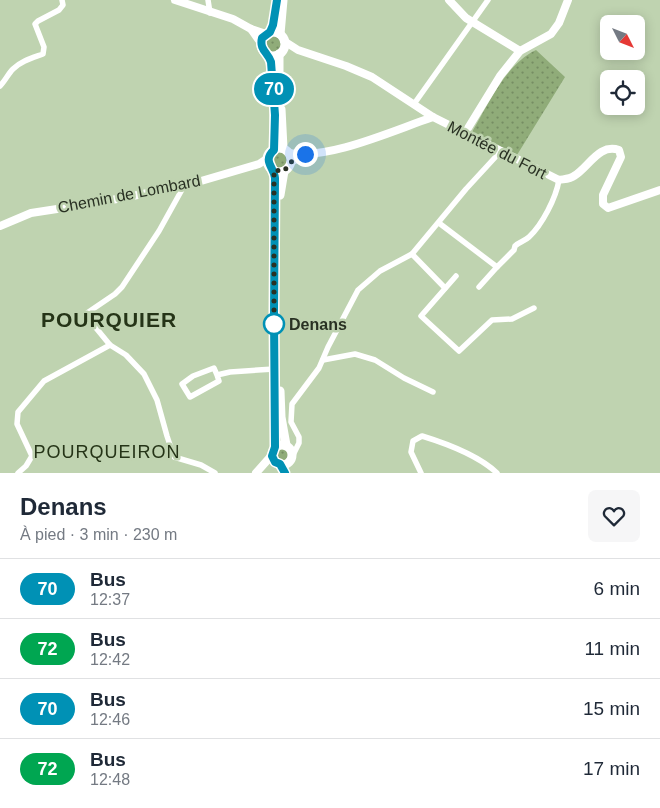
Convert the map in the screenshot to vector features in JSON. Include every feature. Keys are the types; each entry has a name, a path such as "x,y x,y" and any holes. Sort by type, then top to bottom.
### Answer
{"main road":[{"path":"277,0 275,16 281,43"},
{"path":"282,0 281,43 284,153 274,166 274,369 281,460 292,473"},
{"path":"281,43 262,38 261,43 263,50 269,55 275,107 284,153 274,166 280,196 281,418 290,447"},
{"path":"269,55 281,43"},
{"path":"281,460 280,445 290,447"},
{"path":"281,460 290,447"}],"street":[{"path":"0,86 7,79 11,70 22,62 43,54 44,47 36,24 38,21 60,10 63,5 62,0"},
{"name":"Montée du Fort","path":"175,0 233,19 281,43 372,77 432,117 559,180 573,177 601,152 613,148 619,150 622,157 603,195 602,204 608,208 660,190"},
{"path":"208,0 210,13"},
{"path":"449,0 473,23 520,51"},
{"path":"414,104 488,0"},
{"path":"465,133 500,76 520,51 551,34 559,23 568,0"},
{"path":"251,29 261,43"},
{"path":"284,153 305,154 350,146 432,117"},
{"path":"290,447 299,443 299,438 292,422 292,404 319,368 358,290 380,271 412,254 500,151"},
{"name":"Chemin de Lombard","path":"0,226 31,213 184,186 258,164 274,166"},
{"path":"479,287 514,250 515,246 528,238 557,194 559,180"},
{"path":"184,186 140,261 122,287 87,313 86,317 110,345 126,355 144,374 157,400 166,436 174,457 201,465 215,473"},
{"path":"439,223 497,267"},
{"path":"412,254 445,288"},
{"path":"456,276 421,316 459,351 492,320 512,318 534,308"},
{"path":"18,473 26,466 32,456 18,424 18,412 44,382 110,345"},
{"path":"323,360 355,354 375,360 404,378 434,392"},
{"path":"214,368 217,375 219,381 190,397 182,384 199,373 214,368"},
{"path":"217,375 230,372 274,369"},
{"path":"421,473 411,452 413,441 422,436 467,453 498,473"},
{"path":"256,473 265,464 281,460"}],"green space":[{"path":"273,32 281,36 285,44 281,52 273,56 265,52 261,44 265,36"},
{"path":"536,50 565,77 517,155 472,132 507,75 515,65"},
{"path":"279,148 287,152 291,160 287,168 279,172 271,168 267,160 271,152"},
{"path":"282,445 289,448 292,455 289,462 282,465 275,462 272,455 275,448"}],"bus line":[{"name":"70","path":"277,0 273,25 270,32 262,38 261,47 269,55 271,62 275,115 274,150 269,155 268,161 269,166 274,170 275,178 275,447 272,456 273,460 280,464 285,473"}],"place":[{"name":"Denans","path":"274,324"}],"district":[{"name":"POURQUIER","path":"109,319"},
{"name":"POURQUEIRON","path":"107,452"}],"route":[{"path":"274,324 274,326 275,178 274,170 284,171 290,166 291,162 305,154"}]}
